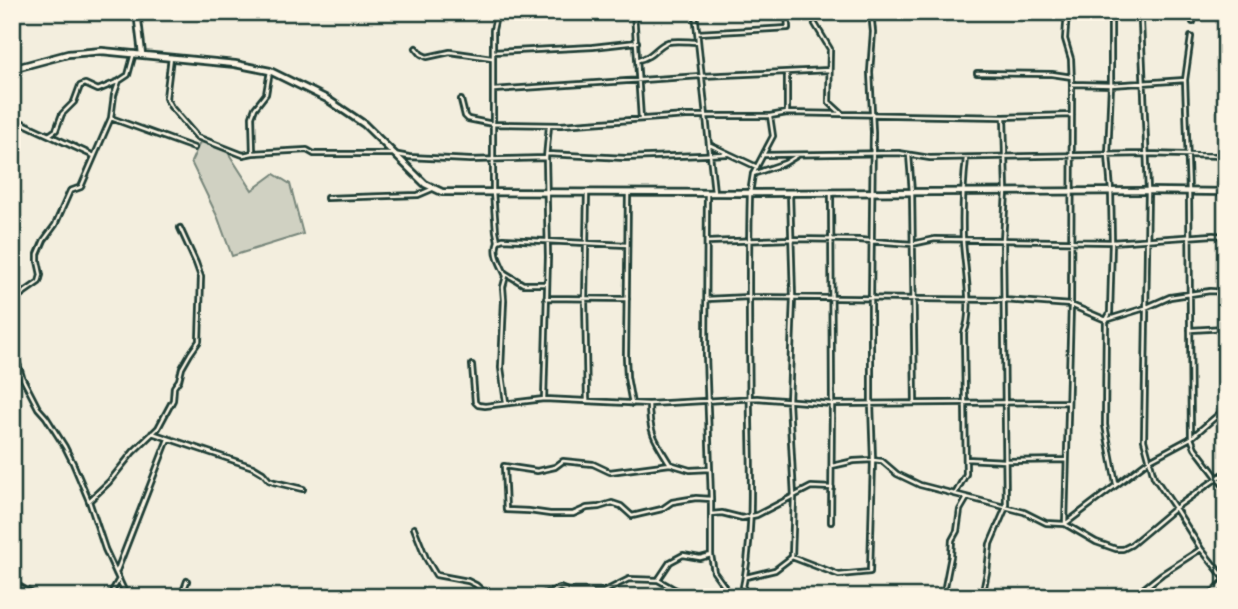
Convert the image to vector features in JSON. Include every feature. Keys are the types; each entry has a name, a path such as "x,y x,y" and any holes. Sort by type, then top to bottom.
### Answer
{"street":[{"path":"137,12 142,54"},
{"path":"497,12 492,52 493,192 498,260 506,279 503,287 501,368 507,403"},
{"path":"634,12 641,118"},
{"path":"695,12 714,192"},
{"path":"697,33 788,28 787,12"},
{"path":"792,557 839,575 870,572 873,460 871,12"},
{"path":"1065,524 1072,242 1072,78 1071,59 1065,39 1067,12"},
{"path":"1111,12 1108,155 1112,242 1111,313 1106,320 1105,425 1116,484"},
{"path":"1192,22 1195,12"},
{"path":"1141,22 1148,191 1144,440 1154,477 1200,548 1226,581 1209,597"},
{"path":"816,24 830,49 829,102 842,114"},
{"path":"1191,37 1185,80 1189,192 1191,438 1195,448 1226,489"},
{"path":"638,60 650,56 668,42 698,42"},
{"path":"492,52 637,43"},
{"path":"416,48 427,57 450,52 493,58"},
{"path":"12,69 68,54 102,51 235,64 270,71 327,99 364,124 432,189 454,193 1226,192"},
{"path":"49,135 56,130 62,114 74,102 80,86 85,84 98,90 119,81 128,75 134,53"},
{"path":"171,57 166,98 171,107 197,137 243,155 307,150 314,154 393,154 470,160 547,156 625,158 727,154"},
{"path":"494,90 701,75 830,70"},
{"path":"253,153 252,116 265,94 270,71"},
{"path":"787,113 788,72"},
{"path":"978,73 1052,74 1072,78"},
{"path":"1072,84 1111,85 1185,80"},
{"path":"12,301 38,282 41,275 38,254 70,191 83,184 111,118 119,81"},
{"path":"461,100 468,120 493,124 549,126 641,118 770,116 787,113 1004,117 1072,115"},
{"path":"741,597 746,577 751,516 750,193 753,174 773,136 770,116"},
{"path":"982,597 990,544 1006,507 1004,117"},
{"path":"12,118 94,156"},
{"path":"111,118 194,148"},
{"path":"544,399 549,126"},
{"path":"710,145 757,167"},
{"path":"763,155 872,153 909,154 930,158 1146,154 1226,156"},
{"path":"909,154 915,403"},
{"path":"753,174 799,155"},
{"path":"955,494 966,474 966,404 963,386 964,332 968,301 962,192 966,158"},
{"path":"327,198 418,195 432,189"},
{"path":"587,192 587,401"},
{"path":"707,192 707,402 711,555 714,572 732,597"},
{"path":"628,193 626,357 632,404"},
{"path":"790,193 793,298 789,402 794,497 792,557"},
{"path":"831,193 831,522"},
{"path":"89,501 158,428 173,400 174,387 182,368 200,341 201,278 180,228"},
{"path":"707,242 791,239 912,244 935,239 1112,242 1226,236"},
{"path":"498,241 503,239 627,245"},
{"path":"505,273 523,284 547,284"},
{"path":"707,299 749,297 1004,300 1071,305 1106,320 1170,297 1210,291 1226,292"},
{"path":"546,298 627,299"},
{"path":"1190,330 1226,328"},
{"path":"12,344 22,377 38,408 65,447 127,597"},
{"path":"471,365 475,402 485,406 544,399 632,404 750,398 832,404 1068,402"},
{"path":"649,404 649,425 670,464"},
{"path":"1065,524 1148,461 1191,438 1226,408"},
{"path":"152,433 253,467 274,482 303,489"},
{"path":"116,573 168,439"},
{"path":"966,459 1066,460"},
{"path":"710,468 690,470 670,464 610,472 593,464 564,461 555,467 537,471 504,466 506,510 573,514 612,503 621,506 632,516 662,509 672,502 695,498 711,499"},
{"path":"832,466 882,461 897,474 920,485 1024,512 1046,523 1065,524 1096,542 1116,549 1131,545 1175,508 1226,472"},
{"path":"711,514 722,513 742,518 757,515 811,487 832,488"},
{"path":"943,597 952,540 957,531 960,510 967,498"},
{"path":"414,528 436,575 476,584 489,597"},
{"path":"1133,597 1200,548"},
{"path":"658,580 670,562 676,558 683,555 700,558 711,555"},
{"path":"746,577 775,569 792,557"},
{"path":"12,579 38,597"},
{"path":"109,597 119,579"},
{"path":"536,597 555,588 570,593 603,592 629,579 658,580 692,597"},
{"path":"181,597 187,582"},
{"path":"16,597 17,585"}],"shaded area":[{"path":"201,140 227,151 252,190 274,174 290,184 303,234 232,256 218,218 191,162"}]}
